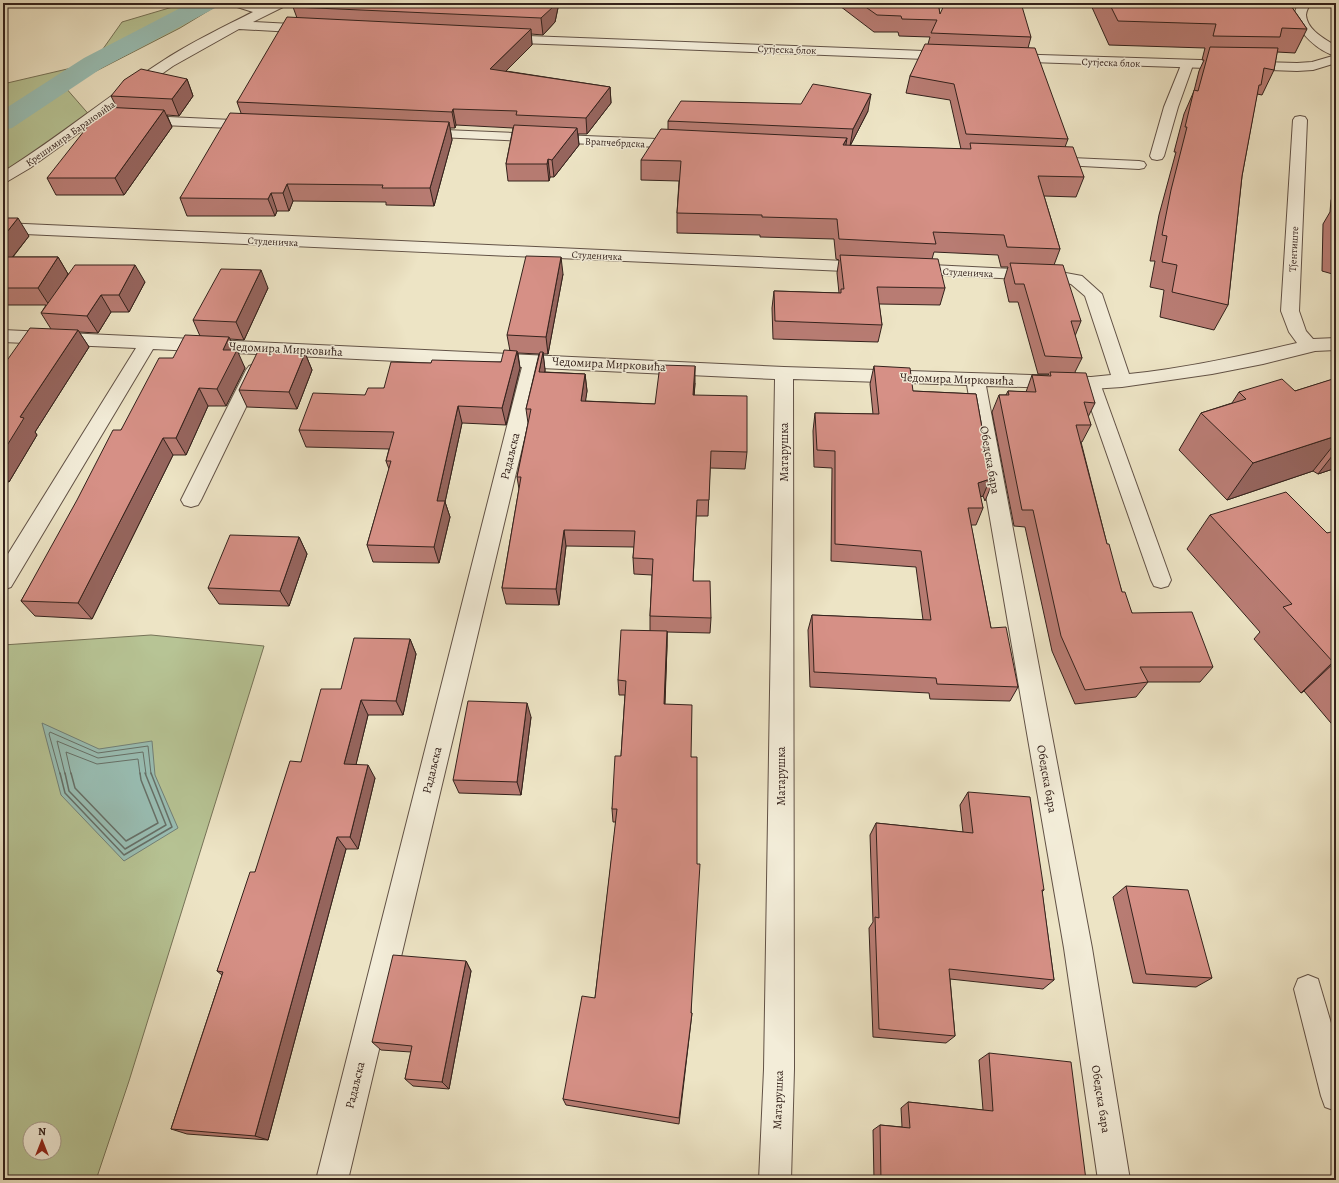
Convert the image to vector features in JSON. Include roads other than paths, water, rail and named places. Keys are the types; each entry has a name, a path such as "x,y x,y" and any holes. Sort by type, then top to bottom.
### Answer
{"street":[{"path":"238,3 264,12"},
{"name":"Крешимира Барановића","path":"3,178 32,160 169,63 237,25 281,3"},
{"path":"1304,3 1300,13 1301,21 1316,38 1336,52"},
{"path":"237,25 323,29"},
{"name":"Сутјеска блок","path":"488,38 961,56"},
{"name":"Сутјеска блок","path":"992,57 1187,65 1297,67 1313,66 1336,59"},
{"path":"92,118 268,126"},
{"name":"Тјентиште","path":"1300,120 1290,311 1298,332 1308,345"},
{"name":"Врапчебрдска","path":"404,132 691,145"},
{"path":"1035,161 1139,165"},
{"name":"Студеничка","path":"3,228 1055,276 1076,280 1093,294 1122,382"},
{"name":"Чедомира Мирковића","path":"3,336 784,372 1091,383 1122,382 1203,370 1261,359 1308,345"},
{"path":"3,581 148,343"},
{"path":"1308,345 1336,344"},
{"name":"Радаљска","path":"332,1180 533,361"},
{"name":"Матарушка","path":"775,1180 779,1061 784,372"},
{"name":"Обедска бара","path":"975,379 1078,948 1114,1180"},
{"path":"1308,989 1336,1096"}],"lane":[{"path":"1157,156 1171,107 1187,65"},
{"path":"191,500 266,348"},
{"path":"1091,383 1161,580"}],"water":[{"path":"42,723 99,749 152,741 155,775 178,828 124,861 61,795"}],"waterway":[{"path":"3,122 93,63 207,3"}]}
